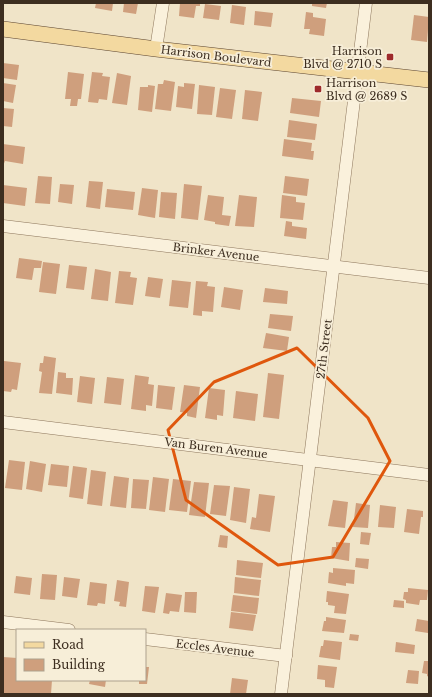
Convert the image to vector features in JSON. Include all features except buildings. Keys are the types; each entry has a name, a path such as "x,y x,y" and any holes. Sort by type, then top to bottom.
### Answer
{"main road":[{"name":"Harrison Boulevard","path":"3,29 156,49 429,80"}],"street":[{"path":"156,49 162,3"},
{"name":"27th Street","path":"281,694 366,3"},
{"name":"Brinker Avenue","path":"3,226 429,278"},
{"name":"Van Buren Avenue","path":"3,422 429,475"},
{"path":"3,622 61,629"},
{"name":"Eccles Avenue","path":"146,639 286,656"}],"highlighted area":[{"path":"297,348 368,418 390,461 333,557 278,565 186,500 168,430 214,382"}],"place":[{"name":"Harrison Blvd @ 2710 S","path":"390,57"},
{"name":"Harrison Blvd @ 2689 S","path":"318,89"}]}
